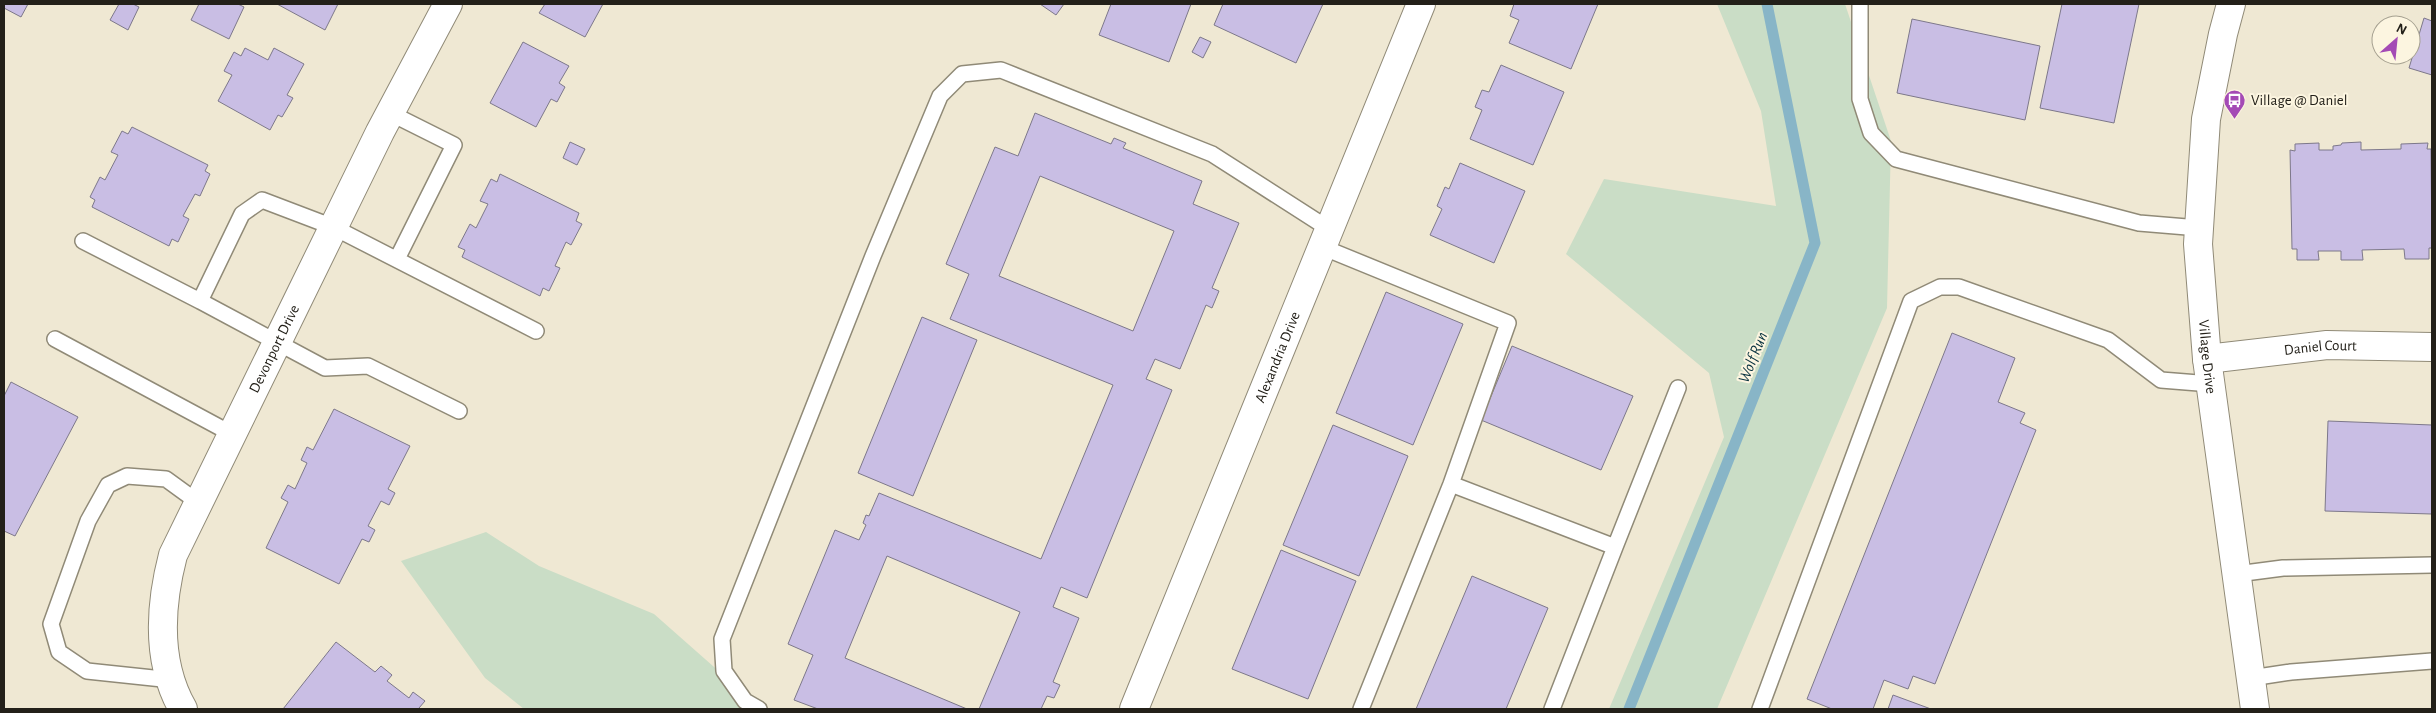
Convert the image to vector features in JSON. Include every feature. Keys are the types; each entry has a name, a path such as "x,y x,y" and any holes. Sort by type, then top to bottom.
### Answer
{"street":[{"name":"Devonport Drive","path":"184,709 166,660 162,623 165,586 173,555 333,227 390,113 448,4"},
{"name":"Alexandria Drive","path":"1134,709 1421,4"},
{"name":"Village Drive","path":"2231,4 2206,119 2198,228 2209,372 2255,709"},
{"name":"Daniel Court","path":"2209,372 2327,345 2432,347"}],"lane":[{"path":"1860,4 1860,99 1871,133 1896,159 2139,223 2198,228"},
{"path":"759,709 745,702 724,671 722,639 873,256 940,96 962,74 1001,70 1212,154 1325,238 1508,323 1451,484 1361,709"},
{"path":"390,113 454,145 396,259"},
{"path":"200,301 242,214 262,200 333,227 536,330"},
{"path":"83,241 325,368 368,366 459,411"},
{"path":"1760,709 1911,301 1940,287 1959,287 2108,340 2160,380 2209,372"},
{"path":"55,339 232,434"},
{"path":"1552,709 1678,388"},
{"path":"172,680 87,671 59,652 51,624 88,522 108,486 127,476 166,479 199,503"},
{"path":"1451,484 1615,547"},
{"path":"2237,574 2283,568 2432,565"},
{"path":"2251,678 2291,672 2432,661"}],"green space":[{"path":"1717,4 1845,4 1891,141 1887,308 1717,709 1609,709 1724,437 1709,373 1566,254 1604,179 1776,206 1761,111"},
{"path":"486,532 539,566 654,614 756,704 767,709 524,709 485,678 401,561"}],"building":[{"path":"4,4 28,4 21,17 4,8"},
{"path":"119,4 133,4 139,7 128,30 110,20"},
{"path":"199,4 238,4 244,7 229,39 191,20"},
{"path":"277,4 338,4 325,30"},
{"path":"545,4 603,4 585,37 539,13"},
{"path":"1040,4 1064,4 1056,15"},
{"path":"1111,4 1191,4 1169,62 1099,35"},
{"path":"1223,4 1323,4 1296,63 1214,25"},
{"path":"1514,4 1598,4 1571,69 1509,43 1519,20 1510,16"},
{"path":"2062,4 2139,4 2114,123 2040,108"},
{"path":"2424,18 2432,21 2432,75 2409,68 2410,65 2421,65 2421,28"},
{"path":"1912,19 2040,46 2025,120 1897,93"},
{"path":"1200,37 1211,42 1203,58 1192,52"},
{"path":"523,42 569,66 559,83 565,87 557,102 551,99 536,127 490,103"},
{"path":"245,48 268,60 274,48 304,64 287,95 293,98 282,117 278,115 270,130 218,101 232,75 224,71 234,52 241,56"},
{"path":"1501,65 1564,92 1533,165 1470,139 1482,110 1475,107 1482,90 1489,92"},
{"path":"1035,113 1111,144 1114,138 1126,143 1123,148 1202,181 1193,204 1239,223 1212,288 1219,291 1212,308 1206,305 1180,369 1155,359 1146,379 1172,390 1087,598 1061,587 1053,607 1079,618 1053,682 1060,685 1054,698 1047,696 1041,709 979,709 1020,612 887,556 845,658 967,709 818,709 794,700 813,655 788,644 835,530 859,540 866,525 863,523 866,515 869,516 879,493 1041,559 1113,385 950,319 969,274 946,264 995,147 1018,156","holes":["1040,176 1174,231 1133,331 999,276"]},
{"path":"132,127 208,165 205,171 210,174 200,196 195,194 183,216 189,219 178,242 172,239 169,246 92,207 95,200 90,197 100,177 105,180 118,155 111,152 122,131 128,134"},
{"path":"570,142 585,149 577,165 563,158"},
{"path":"2361,142 2361,150 2401,149 2401,144 2428,143 2427,149 2431,149 2432,248 2429,248 2429,259 2405,259 2404,249 2362,250 2363,260 2341,260 2341,251 2318,251 2319,260 2297,260 2297,249 2292,249 2290,150 2295,151 2295,144 2319,143 2319,150 2333,150 2333,146 2341,145 2342,143"},
{"path":"1460,163 1525,191 1494,263 1430,235 1442,209 1437,206 1445,187 1449,189"},
{"path":"500,174 579,213 576,221 582,224 571,245 566,242 555,266 560,268 549,291 543,288 540,296 462,257 465,250 458,247 470,224 476,228 488,204 480,201 491,179 497,182"},
{"path":"1386,292 1463,324 1413,445 1336,413"},
{"path":"922,317 977,340 913,496 858,473"},
{"path":"1952,333 2015,358 1998,402 2025,413 2020,423 2036,430 1935,684 1913,676 1908,689 1884,680 1873,709 1832,709 1807,699"},
{"path":"1512,346 1633,396 1601,470 1481,420"},
{"path":"11,382 78,417 15,536 4,531 4,396"},
{"path":"334,409 410,446 388,489 395,493 389,505 381,501 368,526 375,530 369,542 362,539 339,584 266,548 288,502 281,498 288,485 295,489 307,463 301,460 307,447 313,450"},
{"path":"2328,421 2432,425 2432,514 2325,511"},
{"path":"1333,425 1408,456 1359,576 1283,545"},
{"path":"1281,550 1356,581 1308,699 1232,669"},
{"path":"1472,576 1548,608 1506,709 1416,709"},
{"path":"336,642 375,672 381,666 392,675 387,681 409,698 413,692 425,701 419,708 421,709 283,709"},
{"path":"1893,695 1931,709 1888,709"}],"waterway":[{"name":"Wolf Run","path":"1629,709 1815,243 1767,4"}],"place":[{"name":"Village @ Daniel","path":"2235,119"}]}
